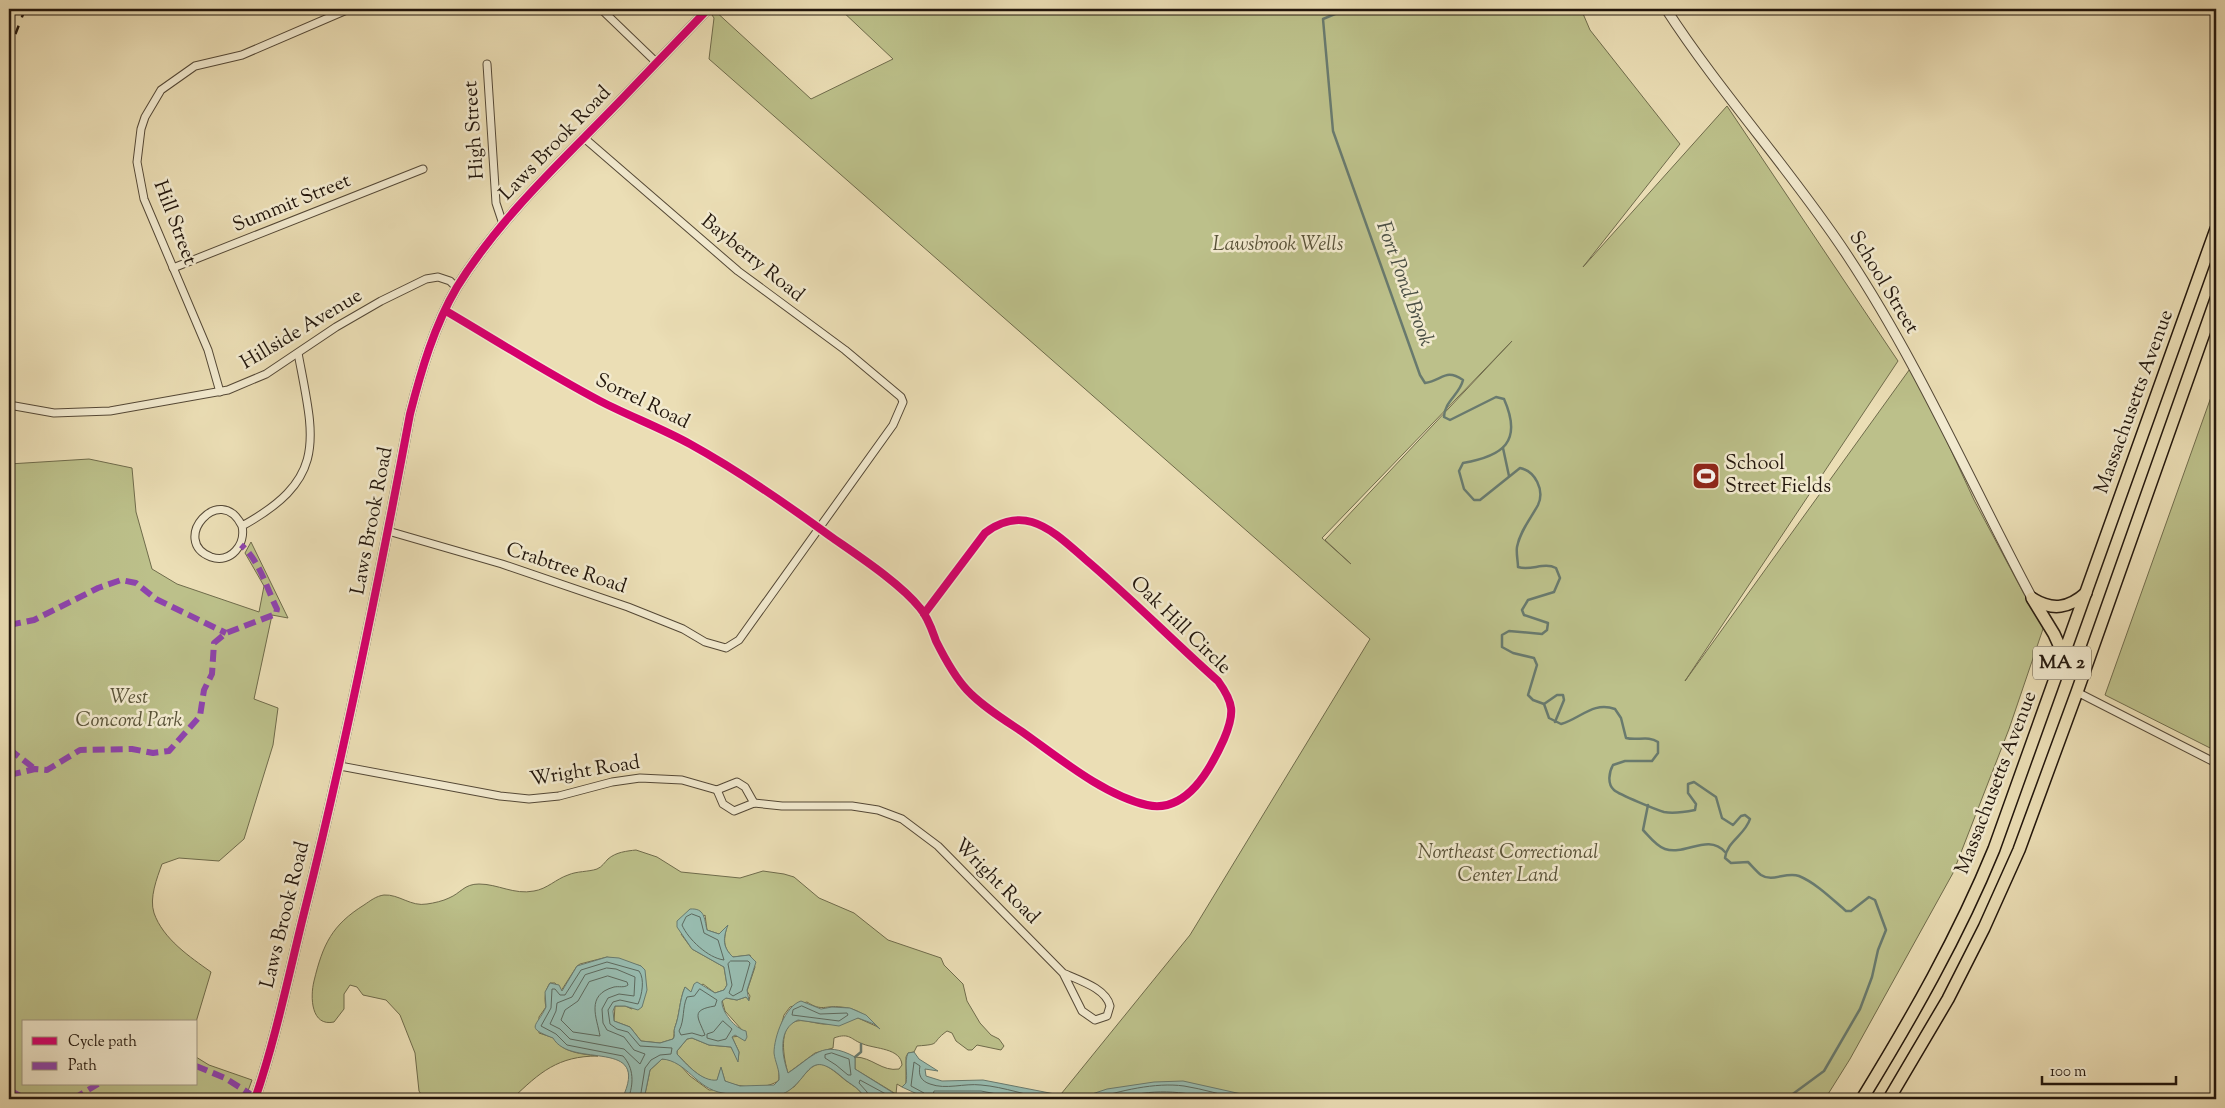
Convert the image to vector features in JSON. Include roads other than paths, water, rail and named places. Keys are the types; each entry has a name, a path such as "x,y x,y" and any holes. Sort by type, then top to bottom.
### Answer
{"highway":[{"name":"Massachusetts Avenue","path":"1862,1099 1932,980 1969,908 2006,818 2216,229"},
{"name":"Massachusetts Avenue","path":"1890,1098 1948,999 1984,928 2019,850 2216,299"},
{"path":"2032,598 2043,605 2064,607 2076,602 2087,592"},
{"path":"2032,598 2054,634 2064,656"}],"street":[{"name":"Hill Street","path":"220,392 208,350 144,199 138,162 141,129 145,117 161,90 195,66 242,54 345,9"},
{"path":"601,9 656,62"},
{"name":"Laws Brook Road","path":"255,1099 272,1039 340,766 410,414 419,377 446,311 457,288 503,224 537,184 708,9"},
{"name":"School Street","path":"1666,9 1702,63 1774,153 1848,256 1938,412 1975,490 2032,598"},
{"name":"High Street","path":"487,64 496,203 503,224"},
{"name":"Bayberry Road","path":"584,137 738,271 887,384 901,397 903,402 894,425 820,528"},
{"name":"Summit Street","path":"173,268 423,169"},
{"name":"Hillside Avenue","path":"9,406 54,413 110,411 220,392 248,383 298,353 336,327 381,301 426,279 438,277 450,281 457,288"},
{"name":"Sorrel Road","path":"446,311 600,401 688,443 756,483 820,528"},
{"path":"242,526 266,513 284,498 298,482 306,462 310,443 310,426 298,353"},
{"path":"213,510 228,512 237,517 242,526 241,545 234,553 225,557 215,558 206,554 197,542 195,532 198,523 204,515 213,510"},
{"name":"Oak Hill Circle","path":"820,528 893,583 921,608 940,650 967,690 997,714 1072,767 1104,786 1147,805 1170,803 1185,797 1200,782 1218,753 1232,718 1232,705 1218,681 1061,538 1033,522 1007,522 994,526 985,533 924,614"},
{"name":"Crabtree Road","path":"388,531 502,564 628,607 683,629 705,642 728,647 739,640 820,528"},
{"path":"2077,692 2216,763"},
{"name":"Wright Road","path":"340,766 522,798 559,796 612,782 640,778 682,780 717,790 723,804 730,810 738,811 754,803 782,806 859,807 878,810 902,819 938,846 1063,973 1082,1011 1095,1020 1107,1016 1110,1006 1108,998 1096,989 1063,973"},
{"path":"717,790 731,783 742,784 754,803"}],"water":[{"path":"690,909 701,912 707,930 719,934 728,925 724,942 729,953 733,957 749,955 756,962 747,990 749,1001 746,997 737,1000 726,998 722,1001 724,1010 730,1019 737,1027 746,1031 747,1037 745,1041 735,1035 732,1037 739,1052 738,1062 731,1047 709,1045 692,1038 687,1039 677,1051 677,1054 690,1067 700,1075 711,1080 717,1080 721,1067 725,1081 740,1086 774,1085 779,1080 774,1053 776,1039 785,1015 790,1009 801,1001 821,1009 832,1007 850,1008 866,1015 880,1029 874,1024 858,1018 839,1026 798,1020 791,1024 784,1036 783,1051 788,1073 819,1052 834,1050 844,1052 855,1057 855,1069 903,1099 864,1099 856,1087 831,1069 821,1065 809,1070 790,1090 780,1095 759,1097 730,1094 706,1086 678,1065 662,1059 650,1070 644,1099 622,1099 628,1080 626,1067 618,1060 576,1052 562,1047 553,1038 536,1029 535,1026 546,1007 545,992 550,983 559,985 562,991 577,966 607,957 619,958 641,966 645,970 647,990 642,1007 638,1010 625,1006 615,1006 613,1011 614,1021 630,1027 641,1041 660,1043 673,1039 685,987 691,992 694,984 697,982 715,993 724,990 727,985 724,967 692,949 677,927 677,921"},
{"path":"914,1052 919,1059 938,1071 925,1069 926,1076 942,1081 983,1080 1065,1096 1089,1095 1107,1089 1154,1082 1183,1081 1264,1099 928,1099 902,1087 906,1083 906,1060 908,1053"}],"waterway":[{"name":"Fort Pond Brook","path":"1347,9 1323,19 1333,131 1420,375 1425,383 1448,375 1463,380 1445,412 1444,417 1450,420 1496,397 1504,399 1509,414 1511,426 1510,436 1506,445 1489,456 1463,463 1459,471 1464,489 1474,500 1480,500 1520,468 1530,473 1539,487 1540,499 1538,505 1526,525 1517,547 1518,567 1551,566 1556,568 1560,578 1554,592 1528,600 1522,610 1524,615 1548,623 1547,630 1542,634 1509,631 1502,635 1502,647 1513,653 1534,658 1537,665 1528,695 1533,700 1544,704 1549,718 1561,724 1600,707 1615,709 1621,718 1626,738 1646,738 1658,742 1658,753 1652,761 1625,761 1613,765 1610,771 1610,785 1614,790 1623,795 1664,812 1676,813 1695,810 1696,804 1688,793 1688,784 1694,782 1716,797 1722,818 1733,825 1741,816 1745,815 1750,819 1748,825 1732,842 1726,852 1725,858 1731,863 1748,862 1759,874 1770,878 1789,875 1799,876 1818,887 1846,911 1851,911 1869,897 1875,900 1886,930 1860,1009 1824,1071 1786,1099"},
{"name":"Fort Pond Brook","path":"1503,448 1509,476"},
{"name":"Fort Pond Brook","path":"1544,704 1557,695 1563,695 1564,700 1555,722"},
{"name":"Fort Pond Brook","path":"1648,805 1643,830 1662,848 1680,850 1711,844 1725,852"},
{"path":"855,1057 861,1052 861,1044"}],"railway":[{"path":"9,51 25,9"}],"place":[{"name":"School Street Fields","path":"1706,476"}],"park label":[{"name":"Lawsbrook Wells","path":"1278,245"},
{"name":"West Concord Park","path":"129,710"},
{"name":"Northeast Correctional Center Land","path":"1508,864"}]}
